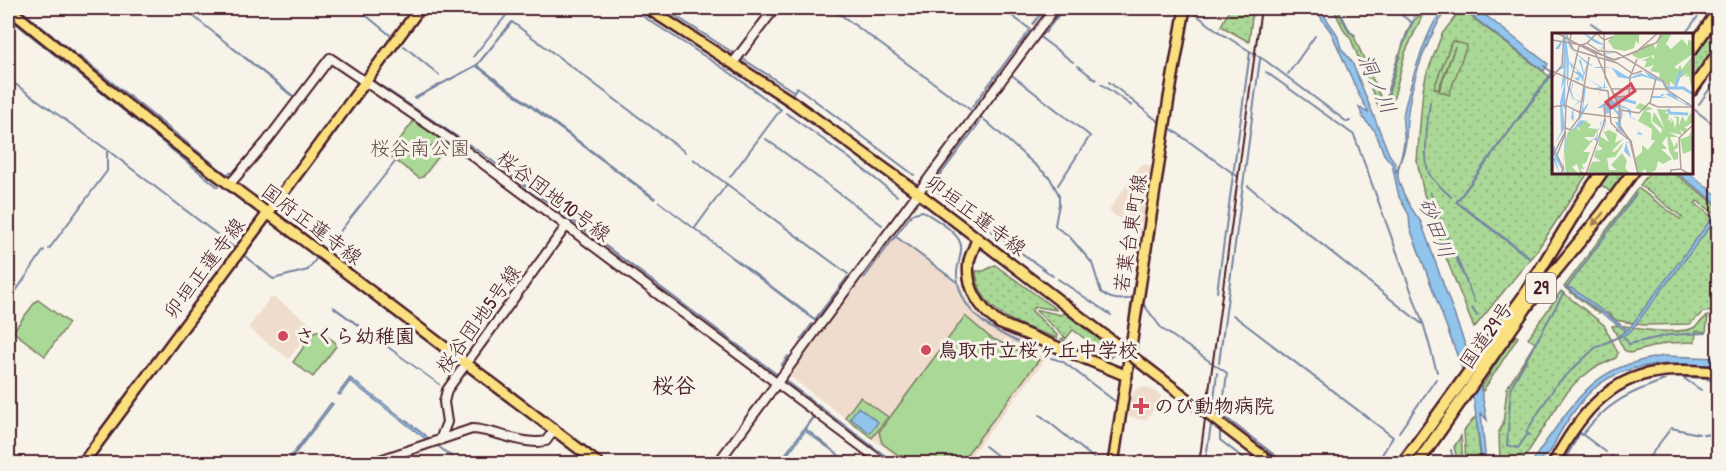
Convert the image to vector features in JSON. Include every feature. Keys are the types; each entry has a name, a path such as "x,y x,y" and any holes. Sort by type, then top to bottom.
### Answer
{"highway":[{"path":"1693,47 1719,11"},
{"path":"1693,89 1719,53"},
{"name":"国道29号","path":"1394,464 1402,458 1453,387 1524,296 1601,174"},
{"name":"国道29号","path":"1417,464 1458,413 1530,302 1604,213 1632,174"},
{"path":"1425,464 1458,413"}],"main road":[{"name":"国府正蓮寺線","path":"8,8 229,185 599,464"},
{"name":"卯垣正蓮寺線","path":"82,464 420,8"},
{"name":"卯垣正蓮寺線","path":"647,8 791,100 918,192 1273,464"},
{"name":"若葉台東町線","path":"1113,464 1185,8"},
{"path":"977,238 969,260 968,273 975,296 989,315 999,323 1127,376"},
{"path":"1553,464 1581,418 1597,400 1610,390 1631,379 1655,372 1671,370 1719,372"}],"street":[{"path":"733,63 776,8"},
{"path":"717,464 1055,8"},
{"name":"桜谷団地10号線","path":"229,185 274,132 330,58 454,142 885,464"},
{"name":"桜谷団地5号線","path":"440,440 447,422 445,395 466,362 567,225"},
{"path":"368,464 472,429 537,443 546,441 555,429"}],"shaded area":[{"path":"1141,164 1153,166 1141,238 1109,210"},
{"name":"鳥取市立桜ヶ丘中学校","path":"894,236 962,287 972,308 987,324 1050,354 965,463 905,463 789,376"},
{"path":"270,298 275,298 311,324 312,328 289,359 248,328"},
{"name":"のび動物病院","path":"1147,387 1162,396 1147,419 1141,420 1126,415 1128,397 1131,397 1135,390"}],"green space":[{"path":"1230,8 1253,8 1249,42 1221,26"},
{"path":"1333,8 1337,8 1349,32 1353,34 1383,103 1390,89 1409,29 1413,21 1424,12 1405,53 1393,101 1388,109 1379,108 1350,37"},
{"path":"1461,9 1552,78 1552,174 1587,174 1538,249 1474,328 1424,194 1417,161 1423,89 1442,34"},
{"path":"1709,31 1718,38 1718,45 1693,82 1693,54"},
{"path":"1452,41 1467,45 1449,95 1439,91 1455,47 1438,90 1434,88"},
{"name":"桜谷南公園","path":"415,119 449,143 423,177 419,178 388,155"},
{"path":"1606,174 1627,174 1612,193 1599,183"},
{"path":"1648,174 1675,174 1718,206 1714,213 1697,201 1695,203 1718,222 1718,311 1703,312 1690,324 1643,325 1616,320 1608,313 1598,313 1564,287 1638,188 1680,219 1682,217 1640,185"},
{"path":"995,265 1057,310 1038,307 1033,308 1032,311 1058,336 1057,338 1030,329 1004,316 985,298 979,286 976,271 984,271"},
{"path":"1561,291 1604,325 1618,353 1616,358 1594,368 1575,383 1564,396 1521,463 1500,463 1499,432 1503,424 1507,388 1535,343 1528,338"},
{"path":"38,300 69,323 45,356 14,330"},
{"path":"1036,311 1062,315 1063,312 1117,353 1109,358 1090,351 1092,344 1073,330 1064,341 1061,339 1065,337"},
{"path":"965,316 991,338 1039,360 960,463 909,463 882,443 879,432"},
{"path":"1708,316 1706,332 1696,331 1695,342 1667,343 1630,353 1624,350 1612,326 1682,331 1693,328"},
{"path":"315,331 319,331 335,342 336,346 313,377 293,362"},
{"path":"1514,334 1518,337 1483,391 1481,388"},
{"path":"860,397 888,417 872,438 845,417"},
{"path":"1476,416 1481,463 1466,463 1464,431"},
{"path":"1461,436 1463,463 1458,463 1454,447"}],"water":[{"path":"183,8 295,97 324,61 263,141 294,98"},
{"path":"1316,8 1319,8 1337,34 1341,48 1352,62 1389,154 1395,163 1396,173 1404,142 1403,121 1413,76 1433,25 1440,13 1447,8 1423,55 1412,88 1406,144 1398,176 1410,206 1421,222 1481,389 1487,420 1481,413 1486,463 1482,463 1474,401 1410,228 1409,215 1399,197 1392,164 1384,154 1375,131 1363,118 1359,107 1368,113 1368,111 1331,32"},
{"path":"1476,8 1548,64 1544,71 1464,10"},
{"path":"477,65 655,198 476,66"},
{"path":"1552,72 1552,77 1457,202 1531,260 1456,202"},
{"path":"1678,174 1690,174 1718,196 1718,204"},
{"path":"1430,191 1452,252 1456,255 1475,303 1452,253"},
{"path":"658,201 815,319 848,276 815,321"},
{"path":"1718,210 1718,216 1630,332 1620,337 1619,335 1626,331 1564,286 1573,289 1628,330"},
{"path":"334,307 440,385 334,308"},
{"path":"1665,356 1718,358 1718,366 1663,364 1627,370 1610,377 1595,387 1582,401 1563,427 1550,452 1536,463 1532,463 1567,413 1589,387 1614,370 1628,364"},
{"path":"350,378 430,439 427,440 350,381 340,395 338,394"},
{"path":"331,403 333,404 286,463"},
{"path":"858,407 878,422 870,433 850,418"},
{"path":"814,415 806,429 845,460 805,431 778,464"}],"waterway":[{"path":"18,8 73,52"},
{"path":"357,8 390,35"},
{"path":"473,57 512,8"},
{"path":"630,8 729,72 780,109"},
{"path":"663,8 793,91"},
{"path":"825,8 841,15 987,122 1050,178 1059,195 1055,225 1057,228 1068,235 1092,263 1101,292 1115,299 1132,298"},
{"path":"1001,8 1030,29"},
{"path":"1033,24 1045,8"},
{"path":"1045,33 1064,8"},
{"path":"1187,8 1222,34 1266,61 1347,122 1350,121"},
{"path":"1338,8 1350,32 1355,35"},
{"path":"1392,8 1411,22"},
{"path":"1414,17 1420,8"},
{"path":"1686,33 1704,8"},
{"path":"8,17 218,187"},
{"path":"1403,45 1413,21"},
{"path":"415,98 477,65 512,22 685,152"},
{"path":"1591,23 1606,33"},
{"path":"972,107 1029,31"},
{"path":"1288,74 1315,36"},
{"path":"1041,38 1073,62"},
{"path":"404,46 439,75"},
{"path":"1217,292 1250,52"},
{"name":"洞ノ川","path":"1389,95 1388,89 1399,54"},
{"path":"79,56 226,174 235,172"},
{"path":"1219,363 1260,59"},
{"path":"1078,66 1096,80"},
{"path":"1544,66 1552,72"},
{"path":"1266,72 1354,135 1424,326 1437,372"},
{"path":"1013,76 1090,136 1058,185"},
{"path":"1699,104 1718,77"},
{"path":"8,79 106,149 236,249"},
{"path":"371,79 483,154 779,376"},
{"path":"1109,82 1159,122"},
{"path":"1101,84 1132,106"},
{"path":"793,93 797,87 914,175"},
{"name":"砂田川","path":"1430,102 1427,167 1433,179 1451,197"},
{"path":"730,177 781,109"},
{"path":"1695,110 1718,128"},
{"path":"786,113 897,196"},
{"path":"935,182 980,122"},
{"path":"1170,128 1237,176"},
{"path":"766,139 882,225"},
{"path":"326,249 399,157 447,141"},
{"path":"49,249 107,171 107,152"},
{"path":"693,159 848,274"},
{"path":"695,228 727,184"},
{"path":"1248,186 1422,324"},
{"path":"935,190 1053,276"},
{"path":"1568,286 1636,194"},
{"path":"914,213 923,211 947,228 959,240 961,248 957,276 961,293 968,307 978,318 991,328 1049,355"},
{"path":"864,278 912,214"},
{"path":"895,236 958,283"},
{"path":"16,291 44,250"},
{"path":"241,253 273,279 308,270 316,259"},
{"path":"1058,279 1111,315"},
{"path":"8,284 16,290"},
{"path":"8,303 14,294"},
{"path":"1527,435 1518,448 1507,445 1511,387 1563,294"},
{"path":"1144,305 1162,329 1227,373 1221,420"},
{"path":"1472,308 1477,316"},
{"path":"1233,315 1393,437 1376,464"},
{"path":"801,339 812,324"},
{"path":"1624,337 1629,344 1669,335 1706,333"},
{"path":"1530,435 1526,432 1556,385 1595,348 1620,336"},
{"path":"781,366 788,356"},
{"path":"1051,358 1062,361 1116,402"},
{"path":"1213,409 1217,373"},
{"path":"1682,377 1718,381"},
{"path":"1682,377 1701,390"},
{"path":"1399,432 1436,379"},
{"path":"784,380 896,464"},
{"path":"1582,435 1600,415 1619,400 1665,380"},
{"path":"1040,415 1101,464"},
{"path":"1225,417 1286,464"},
{"path":"1205,464 1211,425"},
{"path":"1220,428 1220,440 1251,464"},
{"path":"1644,464 1671,428 1699,434"},
{"path":"1579,432 1606,452"},
{"path":"1562,464 1580,433"},
{"path":"1703,434 1718,438"},
{"path":"438,446 452,457"},
{"path":"985,446 1008,464"},
{"path":"1451,450 1454,464"},
{"path":"1611,456 1622,464"}],"railway":[{"path":"1199,464 1261,8"}],"place":[{"name":"さくら幼稚園","path":"283,336"},
{"name":"鳥取市立桜ヶ丘中学校","path":"926,350"},
{"name":"のび動物病院","path":"1141,406"}],"district":[{"name":"桜谷","path":"674,385"}]}
